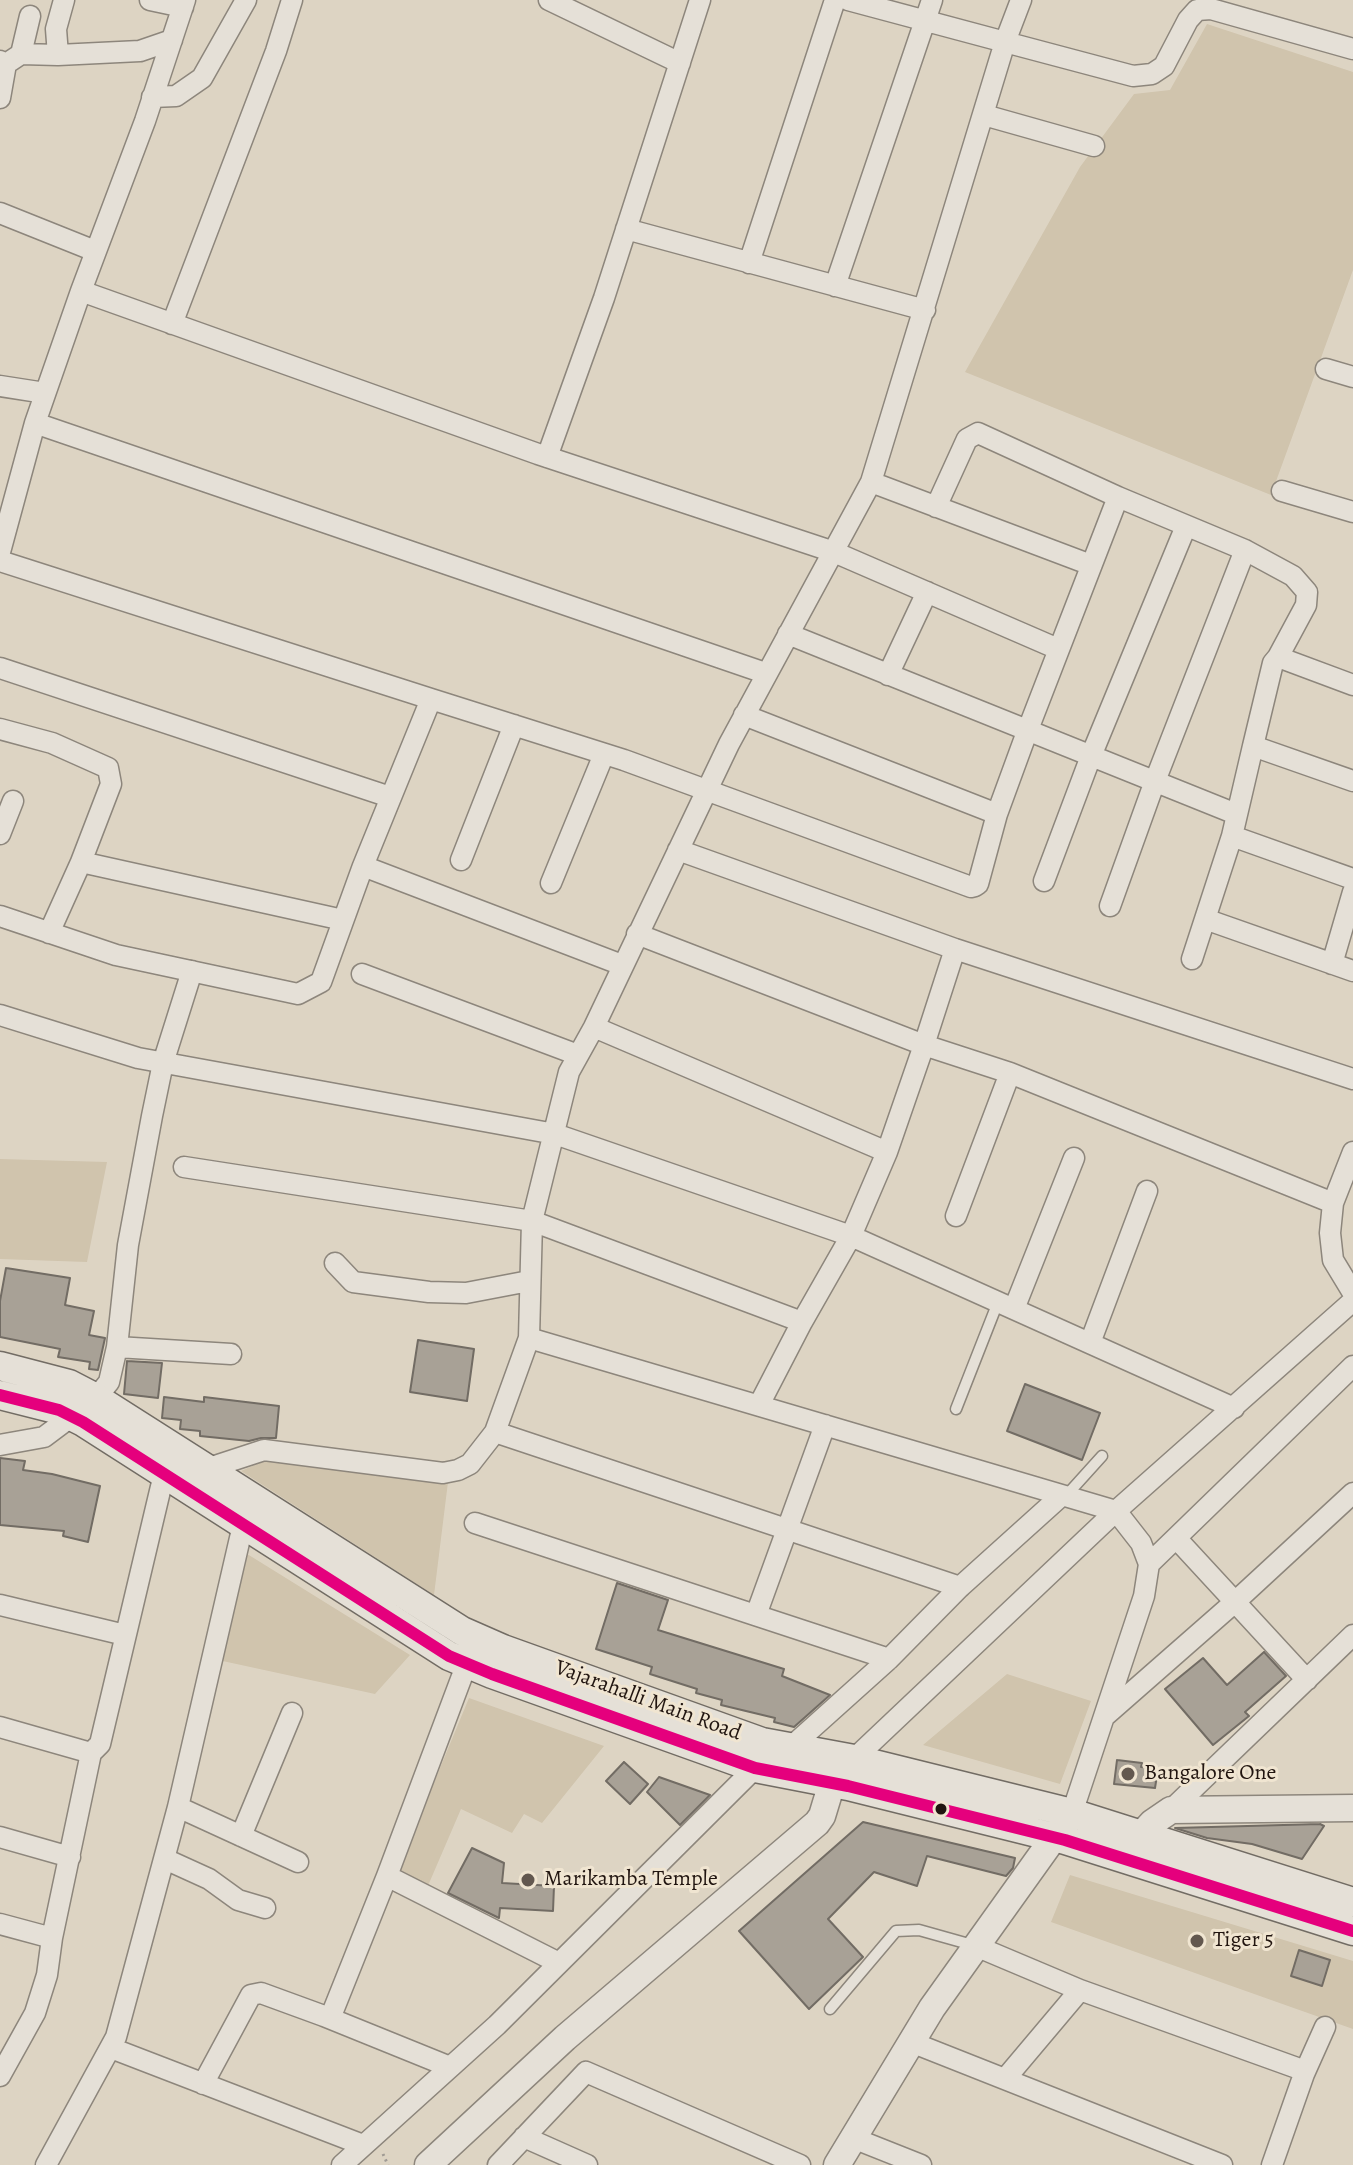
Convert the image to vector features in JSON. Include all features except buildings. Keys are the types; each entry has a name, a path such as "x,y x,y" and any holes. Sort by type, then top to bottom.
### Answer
{"main road":[{"name":"Vajarahalli Main Road","path":"0,1366 69,1384 96,1398 462,1631 503,1649 762,1742 854,1759 1072,1813 1136,1848 1353,1931"},
{"name":"Vajarahalli Main Road","path":"0,1395 72,1416 449,1656 467,1663 755,1768 832,1783 1053,1837 1136,1848 1353,1902"}],"street":[{"path":"58,55 56,29 64,0"},
{"path":"0,552 45,393 184,4 150,0"},
{"path":"152,97 176,96 202,78 246,0"},
{"path":"172,324 276,51 292,0"},
{"path":"549,0 680,63"},
{"path":"547,457 626,229 700,0"},
{"path":"749,263 835,0"},
{"path":"848,0 1133,76 1152,74 1164,66 1188,20 1197,10 1211,9 1353,49"},
{"path":"835,286 932,0"},
{"path":"206,1469 264,1450 443,1473 470,1464 495,1432 529,1338 532,1221 569,1072 594,1027 765,673 871,482 1005,42 1021,0"},
{"path":"0,98 9,60 30,16"},
{"path":"9,60 140,51 172,40"},
{"path":"984,115 1094,146"},
{"path":"0,213 95,251"},
{"path":"626,229 925,310"},
{"path":"81,291 547,457 834,552 1058,649"},
{"path":"1326,369 1353,377"},
{"path":"0,386 45,393"},
{"path":"35,423 765,673"},
{"path":"936,507 967,439 978,433 1118,497 1245,550 1293,576 1307,592 1306,605 1273,663 1232,836 1192,959"},
{"path":"871,482 1091,565"},
{"path":"1282,491 1353,512"},
{"path":"0,561 604,754 971,887 978,884 997,814 1118,497"},
{"path":"1044,881 1091,756 1186,526"},
{"path":"1110,906 1245,550"},
{"path":"888,675 927,592"},
{"path":"788,634 1236,814"},
{"path":"1278,657 1353,685"},
{"path":"0,668 390,797"},
{"path":"0,916 116,955 298,994 321,982 363,866 431,699"},
{"path":"744,715 997,814"},
{"path":"461,860 514,725"},
{"path":"0,729 52,743 108,768 112,777 81,862 49,933"},
{"path":"1253,746 1353,781"},
{"path":"551,883 604,754"},
{"path":"0,834 13,801"},
{"path":"1232,836 1353,879"},
{"path":"678,850 955,949 1353,1079"},
{"path":"81,862 343,920"},
{"path":"363,866 622,965"},
{"path":"1332,964 1353,892"},
{"path":"1205,919 1353,971"},
{"path":"637,934 924,1045 1010,1073 1333,1203"},
{"path":"759,1405 851,1236 887,1152 955,949"},
{"path":"0,1445 44,1437 96,1398 109,1382 117,1347 128,1245 163,1063 192,971"},
{"path":"362,974 578,1055"},
{"path":"0,1015 138,1058 555,1134 851,1236 1234,1408"},
{"path":"594,1027 887,1152"},
{"path":"956,1216 1010,1073"},
{"path":"1353,1152 1333,1203 1330,1233 1333,1260 1353,1293"},
{"path":"1006,1306 1074,1158"},
{"path":"184,1167 532,1221 802,1322"},
{"path":"1090,1343 1147,1191"},
{"path":"335,1263 353,1282 429,1292 466,1293 529,1281"},
{"path":"428,2165 565,2038 817,1823 832,1783 854,1759 1116,1511 1353,1301"},
{"path":"529,1338 1116,1511 1141,1543 1149,1564 1144,1596 1072,1813 932,2008 837,2165"},
{"path":"117,1347 231,1354"},
{"path":"1149,1564 1353,1366"},
{"path":"756,1615 825,1425"},
{"path":"495,1432 960,1587"},
{"path":"2,2067 35,2013 47,1975 91,1753 100,1744 164,1474"},
{"path":"1104,1717 1353,1493"},
{"path":"791,1747 889,1659 960,1587 1063,1496"},
{"path":"475,1523 889,1659"},
{"path":"46,2165 116,2037 178,1807 243,1525"},
{"path":"1176,1538 1307,1680"},
{"path":"0,1605 125,1635"},
{"path":"1136,1848 1152,1823 1171,1810 1353,1635"},
{"path":"324,2016 329,2016 333,2011 467,1663"},
{"path":"241,1836 292,1713"},
{"path":"0,1727 91,1753"},
{"path":"342,2165 559,1963 755,1768"},
{"path":"178,1807 298,1862"},
{"path":"1171,1810 1353,1808"},
{"path":"0,1837 70,1857"},
{"path":"165,1859 209,1879 238,1900 265,1908"},
{"path":"387,1876 559,1963"},
{"path":"0,1924 52,1938"},
{"path":"978,1947 1080,1990 1297,2068 1304,2074"},
{"path":"1005,2079 1080,1990"},
{"path":"203,2084 251,1995 261,1993 450,2067"},
{"path":"1272,2165 1304,2074 1325,2027"},
{"path":"911,2042 1222,2165"},
{"path":"111,2048 363,2145"},
{"path":"498,2165 586,2072 800,2165"},
{"path":"524,2137 587,2165"},
{"path":"853,2138 921,2165"}],"lane":[{"path":"956,1409 1006,1306"},
{"path":"1063,1496 1102,1456"},
{"path":"830,2009 896,1931 919,1930 978,1947"}],"shaded area":[{"path":"1207,24 1353,72 1353,270 1271,495 965,372 1080,167 1134,94 1170,90"},
{"path":"0,1159 107,1162 87,1262 0,1259"},
{"path":"273,1457 448,1482 434,1595 241,1471"},
{"path":"244,1552 410,1655 375,1694 218,1660"},
{"path":"1007,1674 1091,1701 1060,1784 923,1745"},
{"path":"469,1698 604,1746 542,1823 524,1814 512,1833 461,1809 427,1888 397,1872"},
{"name":"Tiger 5","path":"1070,1875 1353,1961 1353,2029 1051,1922"}],"transit line":[{"path":"0,1395 59,1410 83,1422 449,1656 492,1674 755,1768 848,1786 1065,1840 1353,1931"}],"place":[{"name":"Bangalore One","path":"1128,1774"},
{"name":"Marikamba Temple","path":"528,1880"},
{"name":"Tiger 5","path":"1197,1941"}]}
